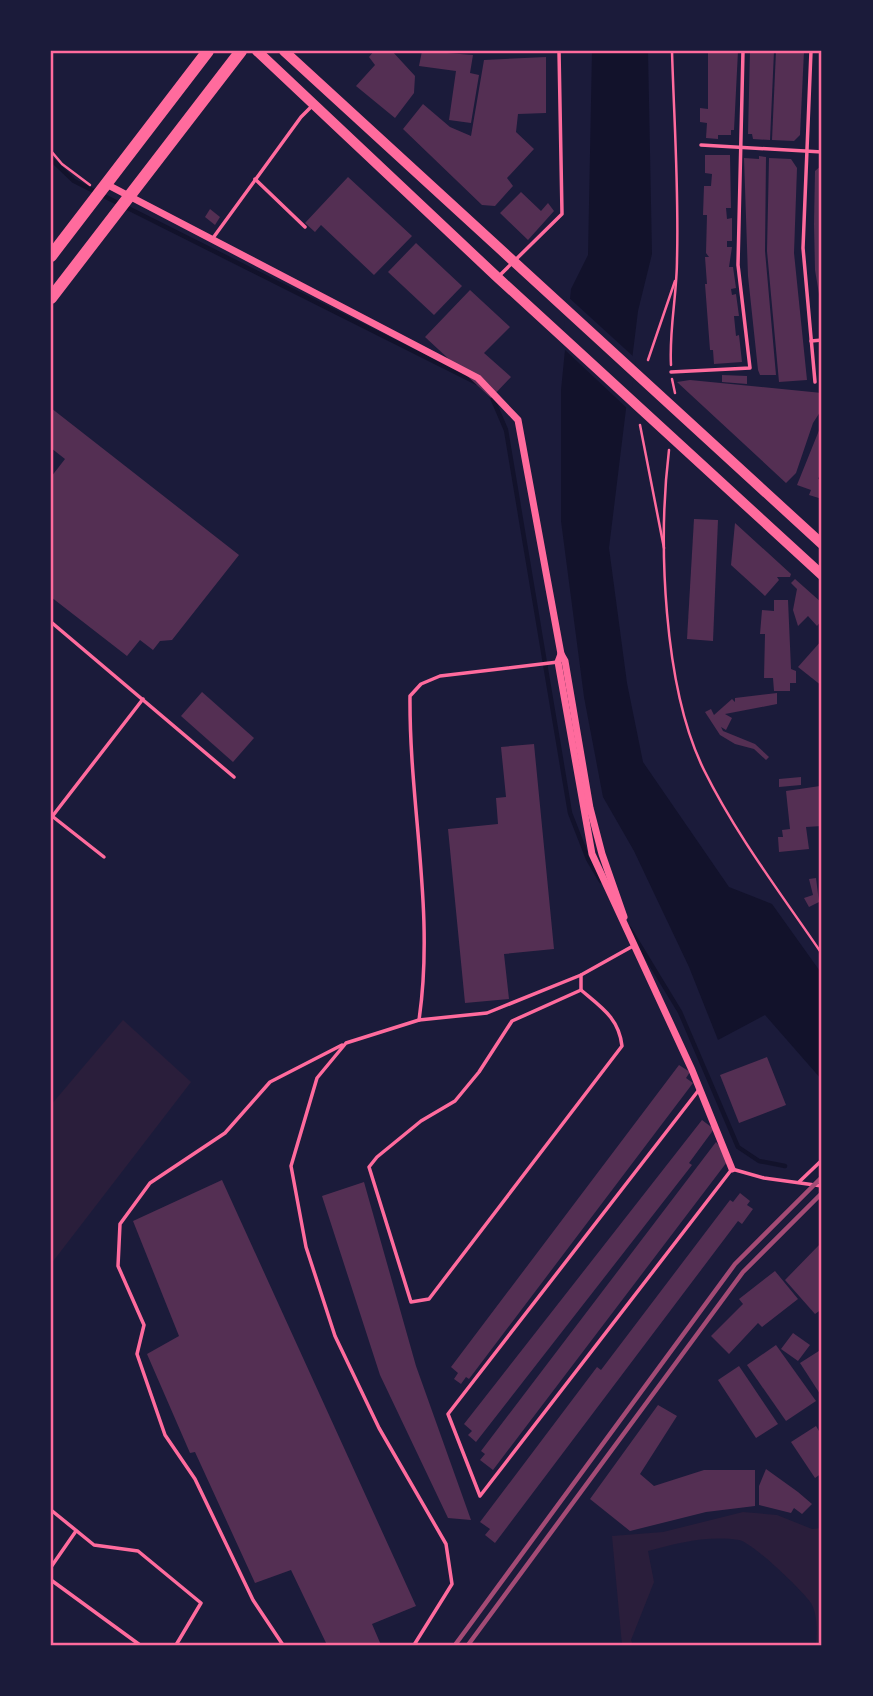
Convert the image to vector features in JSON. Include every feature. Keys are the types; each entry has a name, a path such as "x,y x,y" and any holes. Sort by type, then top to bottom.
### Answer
{"main road":[{"path":"51,256 208,51"},
{"path":"51,298 240,51"},
{"path":"257,51 497,277 822,575"},
{"path":"284,51 822,544"}],"street":[{"path":"104,188 129,198 478,378 518,420 559,658 565,661 593,820 633,946 692,1070 698,1091 732,1169"}],"lane":[{"path":"497,277 514,264 562,214 559,51"},
{"path":"671,372 750,368 738,265 743,51"},
{"path":"811,51 803,248 815,382"},
{"path":"211,240 300,117 314,104"},
{"path":"701,145 822,152"},
{"path":"255,179 305,227"},
{"path":"811,341 822,340"},
{"path":"51,622 234,777"},
{"path":"419,1020 426,975 425,895 410,738 410,696 421,684 440,676 559,658"},
{"path":"104,858 51,817 144,699"},
{"path":"283,1645 253,1600 195,1479 165,1435 137,1354 144,1325 118,1266 120,1224 150,1183 225,1133 270,1082 346,1043 419,1020 487,1013 581,975 633,946"},
{"path":"581,975 581,990"},
{"path":"581,990 611,1015 620,1029 622,1046 429,1299 411,1302 369,1167 377,1157 421,1121 454,1101 479,1072 512,1021 581,990"},
{"path":"346,1043 317,1078 291,1166 306,1247 335,1336 379,1428 446,1544 452,1584 414,1645"},
{"path":"698,1091 448,1415 469,1474 480,1496 732,1169 764,1178 822,1186"},
{"path":"799,1182 822,1160"},
{"path":"51,1510 94,1545 138,1551 201,1603 176,1645"},
{"path":"51,1567 77,1531"},
{"path":"51,1580 140,1645"}],"path":[{"path":"672,51 679,182 677,275 670,338 671,372 679,414"},
{"path":"51,151 76,177 104,188"},
{"path":"648,360 677,275"},
{"path":"640,425 656,518 665,551"},
{"path":"671,436 666,479 668,628 684,709 704,769 822,954"}],"shaded area":[{"path":"592,51 648,51 652,254 638,311 609,548 627,683 643,762 729,887 772,904 822,974 822,1080 765,1015 718,1040 689,967 634,851 603,797 584,697 561,521 561,390 571,289 588,255"},
{"path":"123,1020 191,1082 51,1264 51,1105"},
{"path":"743,1512 777,1515 812,1529 822,1528 822,1645 816,1645 815,1613 811,1603 798,1588 745,1543 716,1538 648,1551 654,1582 631,1640 633,1645 622,1645 612,1536 663,1532"}],"pier":[{"path":"567,296 636,359 629,410 562,347"}],"building":[{"path":"374,51 392,51 415,76 414,93 395,118 356,86 375,65 369,57"},
{"path":"422,51 473,55 470,73 479,75 471,123 449,120 456,71 419,66"},
{"path":"708,51 738,51 734,130 731,130 731,135 718,135 718,139 706,138 707,123 700,122 700,108 708,109"},
{"path":"750,51 774,51 770,140 753,139 752,134 748,134"},
{"path":"776,51 804,51 800,135 794,141 772,140"},
{"path":"546,57 546,113 518,114 516,132 534,149 507,178 513,186 495,206 482,205 403,129 423,104 450,127 471,136 484,60"},
{"path":"822,103 822,144 819,139"},
{"path":"705,155 730,155 731,208 726,208 727,219 732,218 732,241 727,241 727,247 732,247 729,267 733,267 736,288 731,289 732,295 736,294 739,316 734,316 742,362 714,364 713,350 710,350 705,284 705,257 709,257 706,253 707,215 703,215 704,186 711,186 712,174 705,173"},
{"path":"759,156 766,157 765,251 776,375 760,375 758,370 748,276 744,158 759,159"},
{"path":"769,158 791,159 797,168 794,253 807,380 779,382 767,251"},
{"path":"822,165 821,306 815,270 814,224 815,171"},
{"path":"348,177 412,236 374,275 321,225 315,232 305,223"},
{"path":"521,192 541,211 548,203 554,211 528,240 500,213"},
{"path":"210,209 220,217 215,225 205,217"},
{"path":"416,243 462,286 434,315 388,272"},
{"path":"470,290 510,327 484,353 511,377 491,398 425,337"},
{"path":"722,375 747,376 747,384 722,382"},
{"path":"690,380 822,393 822,409 813,423 796,473 786,483 677,382"},
{"path":"51,408 239,555 172,640 160,641 153,650 140,640 127,656 51,597 51,477 65,459 51,448"},
{"path":"822,423 822,469 818,479 822,480 822,499 809,495 811,490 797,485"},
{"path":"694,519 718,520 713,641 687,639"},
{"path":"735,523 791,574 790,577 777,577 779,580 765,596 731,565"},
{"path":"795,579 822,603 822,620 817,626 808,616 798,626 793,610 797,589 791,583"},
{"path":"774,600 788,600 791,669 796,671 796,683 790,683 790,691 774,691 773,678 764,678 765,634 760,634 762,610 774,611"},
{"path":"822,640 822,686 798,667"},
{"path":"202,692 254,738 233,762 181,716"},
{"path":"777,693 777,704 725,714 732,718 726,730 721,727 723,731 755,744 769,757 766,760 754,749 735,744 720,735 705,712 711,709 714,715 732,699 735,702 735,698"},
{"path":"534,744 554,949 504,954 509,999 465,1003 448,829 498,824 496,798 506,797 501,747"},
{"path":"801,777 801,785 779,787 779,779"},
{"path":"820,786 822,826 806,827 809,849 779,852 778,837 783,837 782,830 790,829 786,791"},
{"path":"816,878 819,902 809,907 804,898 813,895 809,879"},
{"path":"767,1057 786,1105 739,1123 720,1075"},
{"path":"679,1065 690,1072 686,1078 693,1083 469,1379 466,1377 461,1384 454,1379 458,1373 451,1367"},
{"path":"702,1120 714,1129 689,1163 692,1165 476,1442 468,1435 472,1431 464,1424"},
{"path":"716,1142 730,1158 493,1470 480,1460 485,1454 481,1451"},
{"path":"222,1180 416,1606 372,1624 381,1645 327,1645 291,1570 255,1583 195,1452 190,1453 147,1354 179,1336 133,1221"},
{"path":"364,1182 416,1366 471,1520 448,1518 380,1375 322,1196"},
{"path":"740,1193 750,1201 747,1205 753,1209 742,1224 738,1221 495,1543 485,1535 490,1529 480,1522 597,1367 601,1370 730,1200 733,1202"},
{"path":"822,1242 822,1309 815,1314 785,1280"},
{"path":"775,1271 798,1299 762,1327 758,1323 729,1354 711,1336 743,1304 739,1299"},
{"path":"793,1333 810,1345 798,1361 781,1349"},
{"path":"776,1345 816,1401 786,1421 747,1365"},
{"path":"822,1349 822,1397 800,1363"},
{"path":"739,1366 778,1424 756,1438 718,1380"},
{"path":"658,1405 677,1416 640,1474 654,1486 704,1470 755,1470 755,1506 706,1512 630,1531 590,1499"},
{"path":"816,1426 822,1436 822,1473 815,1478 791,1442"},
{"path":"766,1469 812,1504 802,1514 794,1508 791,1513 759,1505 759,1486"}],"waterway":[{"path":"51,159 74,181 477,383"},
{"path":"491,395 506,430 570,813 588,859 601,881"},
{"path":"629,928 680,1012 738,1147 759,1161 785,1166"}],"railway":[{"path":"455,1645 735,1264 822,1177"},
{"path":"468,1645 743,1272 822,1193"}]}
